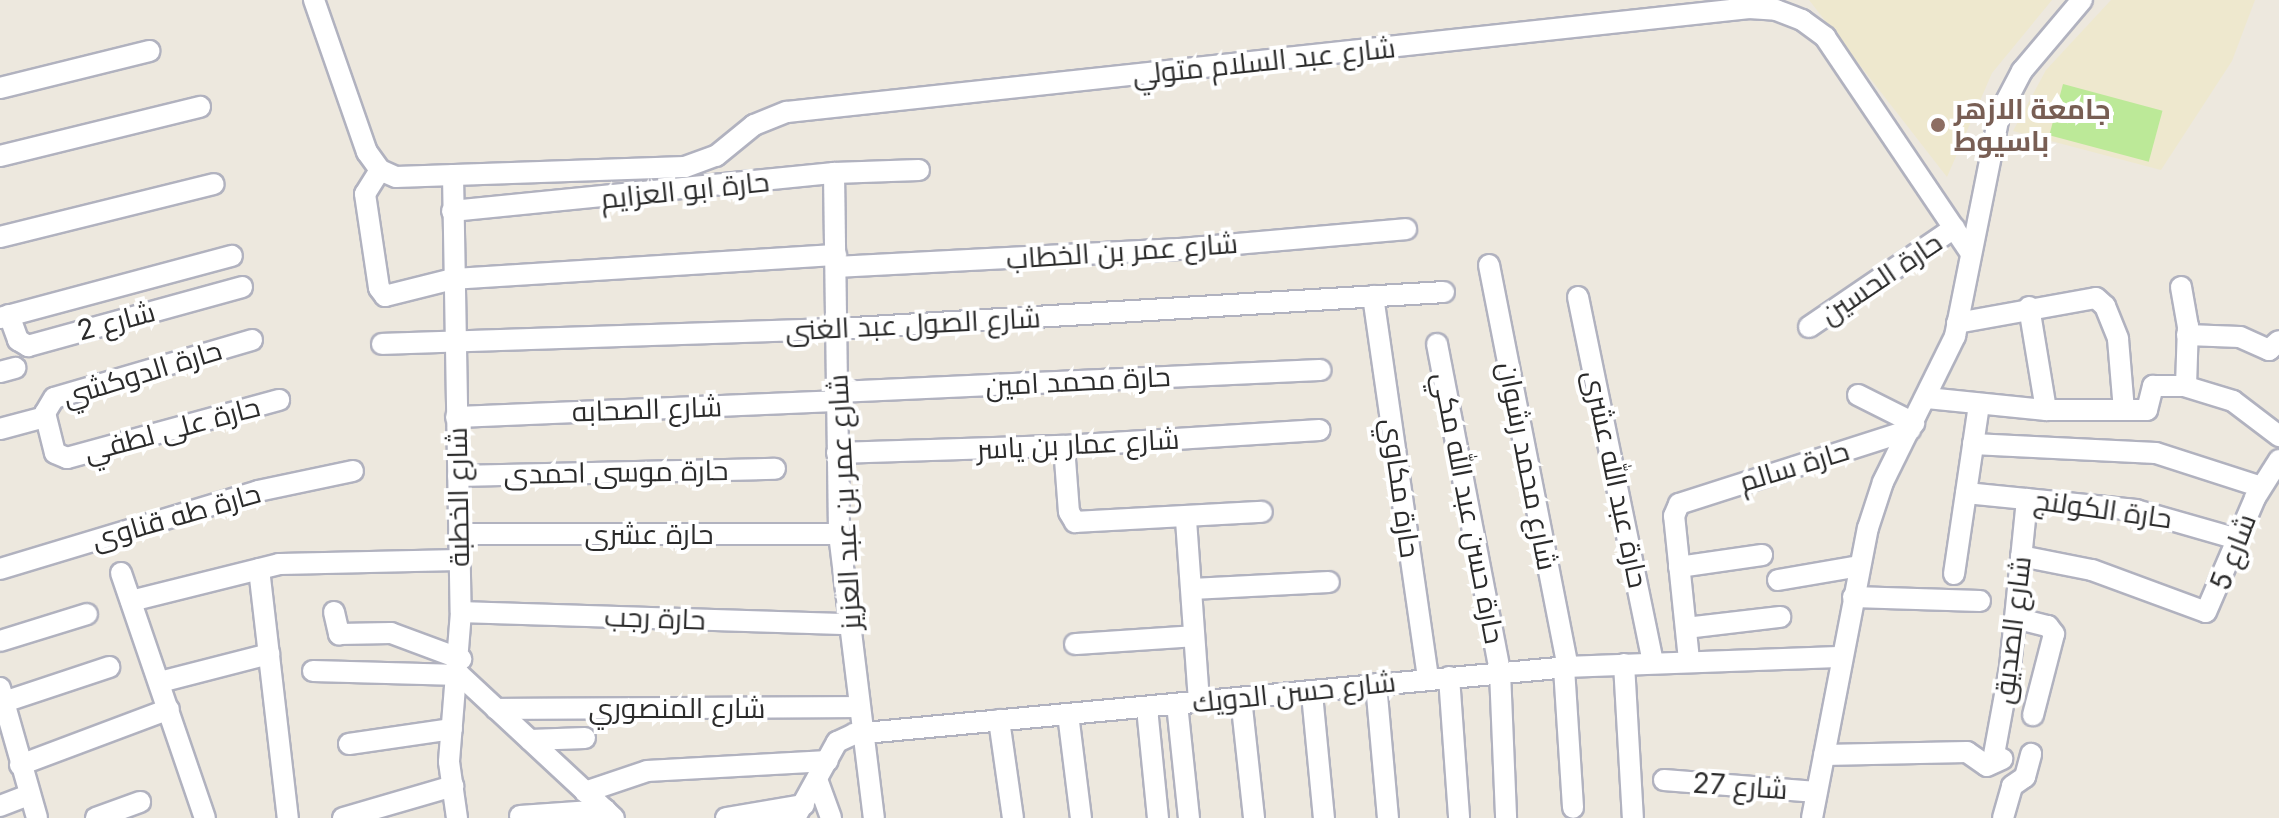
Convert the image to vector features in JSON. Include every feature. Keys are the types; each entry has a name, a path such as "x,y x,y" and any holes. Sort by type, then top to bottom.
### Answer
{"street":[{"path":"314,0 367,152 380,170"},
{"path":"1812,818 1859,566 1883,482 1927,398 1957,323 2005,101 2022,71 2082,0"},
{"name":"شارع عبد السلام متولي","path":"380,170 396,177 685,167 716,156 754,125 787,112 1763,8 1789,13 1825,37 1970,252"},
{"path":"0,88 149,51"},
{"path":"0,156 200,107"},
{"name":"شارع عمر بن الخطاب","path":"380,170 365,194 381,293 388,297 453,279 1179,249 1406,229"},
{"name":"حارة ابو العزايم","path":"452,211 834,173 919,170"},
{"name":"شارع عمر بن عبد العزيز","path":"834,173 839,534 860,734 874,818"},
{"name":"شارع الخطبة","path":"453,175 461,612 460,667 452,729 457,818"},
{"path":"0,237 214,184"},
{"name":"حارة الحسين","path":"1809,327 1954,228"},
{"path":"4,317 232,256"},
{"name":"شارع محمد رشوان","path":"1489,265 1566,667 1573,808"},
{"name":"شارع 2","path":"4,317 18,340 28,346 242,287"},
{"path":"2181,287 2187,335 2186,386"},
{"name":"شارع الصول عبد الغنى","path":"382,344 455,344 838,329 1444,292"},
{"name":"حارة مكاوي","path":"1373,296 1428,679"},
{"name":"حارة عبد الله عشرى","path":"1578,297 1653,661"},
{"path":"1957,323 2091,297 2105,306 2118,339 2124,410"},
{"path":"2029,307 2046,410"},
{"path":"2187,335 2240,337 2269,350 2279,341"},
{"name":"حارة الدوكشي","path":"45,417 45,407 54,398 252,340"},
{"name":"حارة حسن عبد الله مكي","path":"1437,344 1500,672 1506,818"},
{"name":"حارة محمد امين","path":"837,397 1320,370"},
{"path":"1927,398 2046,410 2149,409 2156,384 2186,386 2233,401 2279,436"},
{"path":"1858,395 1912,427"},
{"name":"شارع الصحابه","path":"456,417 837,397"},
{"name":"حارة على لطفي","path":"45,417 55,453 67,458 279,400"},
{"path":"1954,574 1979,404"},
{"path":"0,429 45,417"},
{"name":"حارة سالم","path":"1679,567 1674,516 1679,504 1912,427"},
{"name":"شارع عمار بن ياسر","path":"837,453 1064,446 1319,430"},
{"path":"1973,444 2156,453 2261,487"},
{"path":"1064,446 1069,512 1075,522 1186,520 1262,512"},
{"name":"شارع 5","path":"2021,556 2092,570 2203,612 2213,605 2237,539 2261,487 2279,460"},
{"name":"حارة موسى احمدى","path":"458,476 775,469"},
{"name":"حارة طه قناوى","path":"0,569 245,495 353,471"},
{"name":"حارة الكولنج","path":"1966,493 2160,514 2237,539"},
{"name":"شارع الصديق","path":"1824,755 1967,752 1981,765 1998,759 2027,499"},
{"path":"1186,520 1199,702"},
{"name":"حارة عشرى","path":"459,534 839,534"},
{"path":"1689,660 1679,567 1762,555"},
{"path":"131,601 259,569 305,562 460,560"},
{"path":"1778,580 1859,566"},
{"path":"259,569 288,818"},
{"path":"121,573 205,818"},
{"path":"1192,589 1329,582"},
{"path":"1853,597 1980,601"},
{"path":"334,612 339,634 391,633 460,667 496,709 610,814"},
{"name":"حارة رجب","path":"461,612 848,624"},
{"path":"0,641 87,614"},
{"path":"1686,628 1780,617"},
{"path":"2015,618 2048,626 2054,634 2033,715"},
{"path":"1075,644 1194,636"},
{"path":"160,682 269,654"},
{"name":"شارع حسن الدويك","path":"860,734 1312,694 1376,684 1500,672 1653,661 1842,657"},
{"path":"1624,664 1633,818"},
{"path":"37,818 6,732 2,695 109,667"},
{"path":"313,671 460,667"},
{"path":"1449,677 1459,818"},
{"path":"1376,684 1388,818"},
{"path":"1312,694 1324,818"},
{"path":"1241,698 1254,818"},
{"path":"1177,704 1189,818"},
{"name":"شارع المنصوري","path":"496,709 858,707"},
{"path":"1147,708 1158,818"},
{"path":"20,765 169,709"},
{"path":"1068,714 1081,818"},
{"path":"999,720 1013,818"},
{"path":"349,744 452,729"},
{"path":"726,818 800,811 840,739 860,734"},
{"path":"530,740 585,738"},
{"path":"2003,818 2012,786 2025,777 2031,754"},
{"path":"585,792 647,771 828,761"},
{"name":"شارع 27","path":"1664,780 1817,792"},
{"path":"818,782 831,818"},
{"path":"343,818 383,812 453,786"},
{"path":"0,806 28,795"},
{"path":"96,818 140,802"},
{"path":"520,816 610,814"}],"shaded area":[{"name":"جامعة الازهر باسيوط","path":"1809,0 2052,0 1992,73 1947,177"},
{"path":"2111,0 2255,0 2232,61 2161,170 2013,131 2046,70"}],"green space":[{"path":"2063,84 2162,111 2149,162 2049,135"}],"place":[{"name":"جامعة الازهر باسيوط","path":"1938,125"}]}
